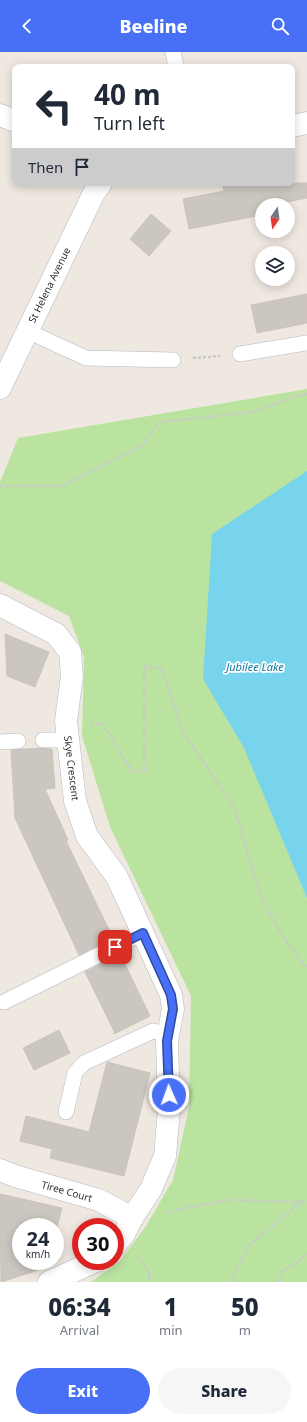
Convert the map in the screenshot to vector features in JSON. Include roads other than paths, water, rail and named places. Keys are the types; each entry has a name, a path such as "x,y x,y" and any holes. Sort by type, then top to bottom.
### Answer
{"street":[{"path":"0,115 12,120"},
{"path":"295,125 307,123"},
{"name":"St Helena Avenue","path":"0,388 94,193 99,186"},
{"name":"Skye Crescent","path":"0,605 56,634 70,652 72,675 67,730 75,801 87,836 117,877 171,995 173,1009 167,1041 169,1109 165,1156 151,1189 132,1218 124,1234"},
{"name":"Tiree Court","path":"0,1170 15,1176 99,1200 132,1218"},
{"path":"49,1282 76,1270"}],"lane":[{"path":"173,52 175,64"},
{"path":"27,331 86,358 173,360"},
{"path":"240,354 307,343"},
{"path":"43,740 67,730"},
{"path":"0,742 18,741"},
{"path":"4,1002 143,933"},
{"path":"66,1112 75,1073 84,1063 153,1031 168,1034"}],"water":[{"name":"Jubilee Lake","path":"307,471 307,898 244,748 203,679 212,534"}]}
